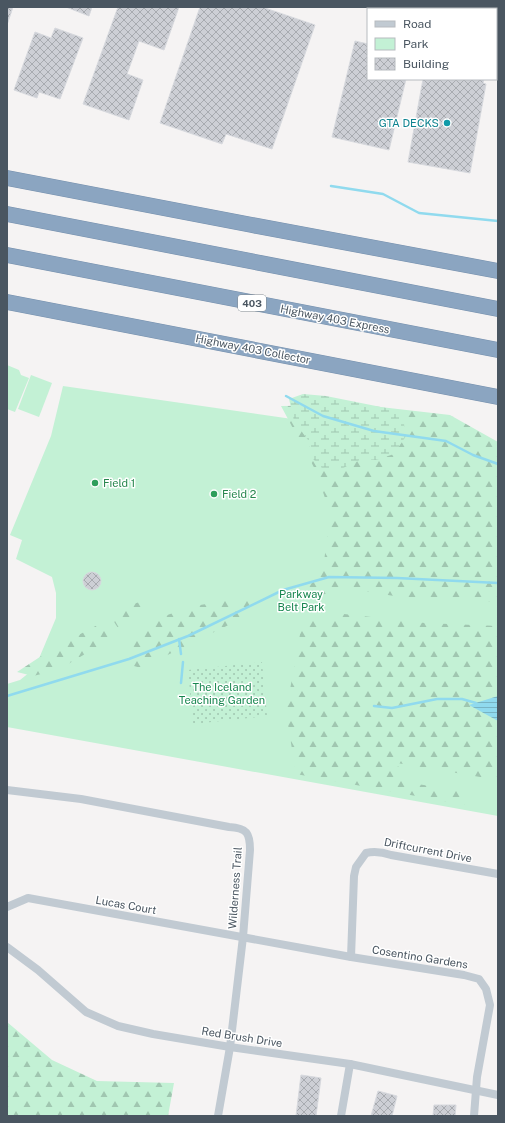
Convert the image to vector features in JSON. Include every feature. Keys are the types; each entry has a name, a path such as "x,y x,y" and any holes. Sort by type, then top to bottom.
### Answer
{"highway":[{"path":"7,178 498,271"},
{"path":"7,214 498,309"},
{"name":"Highway 403 Express","path":"7,255 498,350"},
{"name":"Highway 403 Collector","path":"7,302 498,397"}],"street":[{"name":"Wilderness Trail","path":"7,790 81,798 240,828 250,839 243,937 230,1047 218,1116"},
{"name":"Driftcurrent Drive","path":"351,957 354,876 356,867 366,853 374,851 381,852 391,856 498,874"},
{"name":"Lucas Court","path":"7,907 28,898 243,937"},
{"name":"Cosentino Gardens","path":"243,937 351,957 464,975 479,980 486,989 490,1005 477,1076 476,1092"},
{"name":"Red Brush Drive","path":"7,947 38,970 86,1012 118,1026 153,1034 230,1047 350,1064 476,1092 498,1095"},
{"path":"341,1116 350,1064"},
{"path":"474,1116 476,1092"}],"green space":[{"path":"7,365 19,370 21,375 29,378 15,412 7,409"},
{"path":"31,375 52,383 39,417 18,409"},
{"name":"Parkway Belt Park","path":"63,386 334,425 498,460 498,816 7,727 7,684 20,680 35,668 56,618 56,593 52,577 16,559 22,540 10,535 51,436"},
{"path":"303,394 326,396 391,409 403,418 406,436 394,454 376,460 362,459 341,469 325,471 313,459 308,440 294,421 289,399"},
{"path":"363,405 450,415 498,442 498,603 480,600 407,598 350,589 315,596 290,606 324,562 330,513 316,471 281,406"},
{"path":"256,597 261,609 141,668 134,666 130,638 154,621 170,614 194,607"},
{"path":"153,598 157,599 157,602 118,628 111,617 133,604"},
{"path":"344,614 425,623 498,626 498,780 397,763 404,782 463,791 465,805 296,774 286,712 302,623"},
{"path":"105,621 115,639 58,670 33,676 17,672 52,649"},
{"name":"The Iceland Teaching Garden","path":"262,662 267,716 193,724 188,670"},
{"path":"7,1022 52,1060 97,1081 174,1083 168,1116 7,1116"}],"water":[{"path":"498,696 498,721 469,705"}],"building":[{"path":"7,7 13,7 7,25"},
{"path":"66,7 92,7 89,16"},
{"path":"118,7 179,7 164,50 139,41 127,74 143,80 129,120 83,104"},
{"path":"200,7 262,7 315,25 272,149 226,134 222,144 160,123"},
{"path":"55,28 83,38 60,99 39,92 37,98 14,90 35,32 51,38"},
{"path":"355,41 367,44 367,80 406,80 389,150 332,137"},
{"name":"GTA DECKS","path":"423,80 484,80 483,83 486,84 470,173 408,162"},
{"path":"88,572 96,572 101,577 99,588 96,590 88,590 83,585 83,577"},
{"path":"301,1075 321,1078 316,1116 296,1116"},
{"path":"378,1091 397,1096 392,1116 371,1116"},
{"path":"434,1105 456,1105 455,1116 433,1116"}],"waterway":[{"path":"331,186 383,194 419,213 498,221"},
{"path":"286,396 323,416 374,431 446,441 473,455 498,464"},
{"path":"7,696 129,659 188,636 283,590 329,577 397,578 498,583"},
{"path":"179,639 181,654"},
{"path":"181,683 183,662"},
{"path":"374,706 392,708 437,699 462,699 476,703"}],"place":[{"name":"GTA DECKS","path":"447,123"},
{"name":"Field 1","path":"95,483"},
{"name":"Field 2","path":"214,494"}]}
